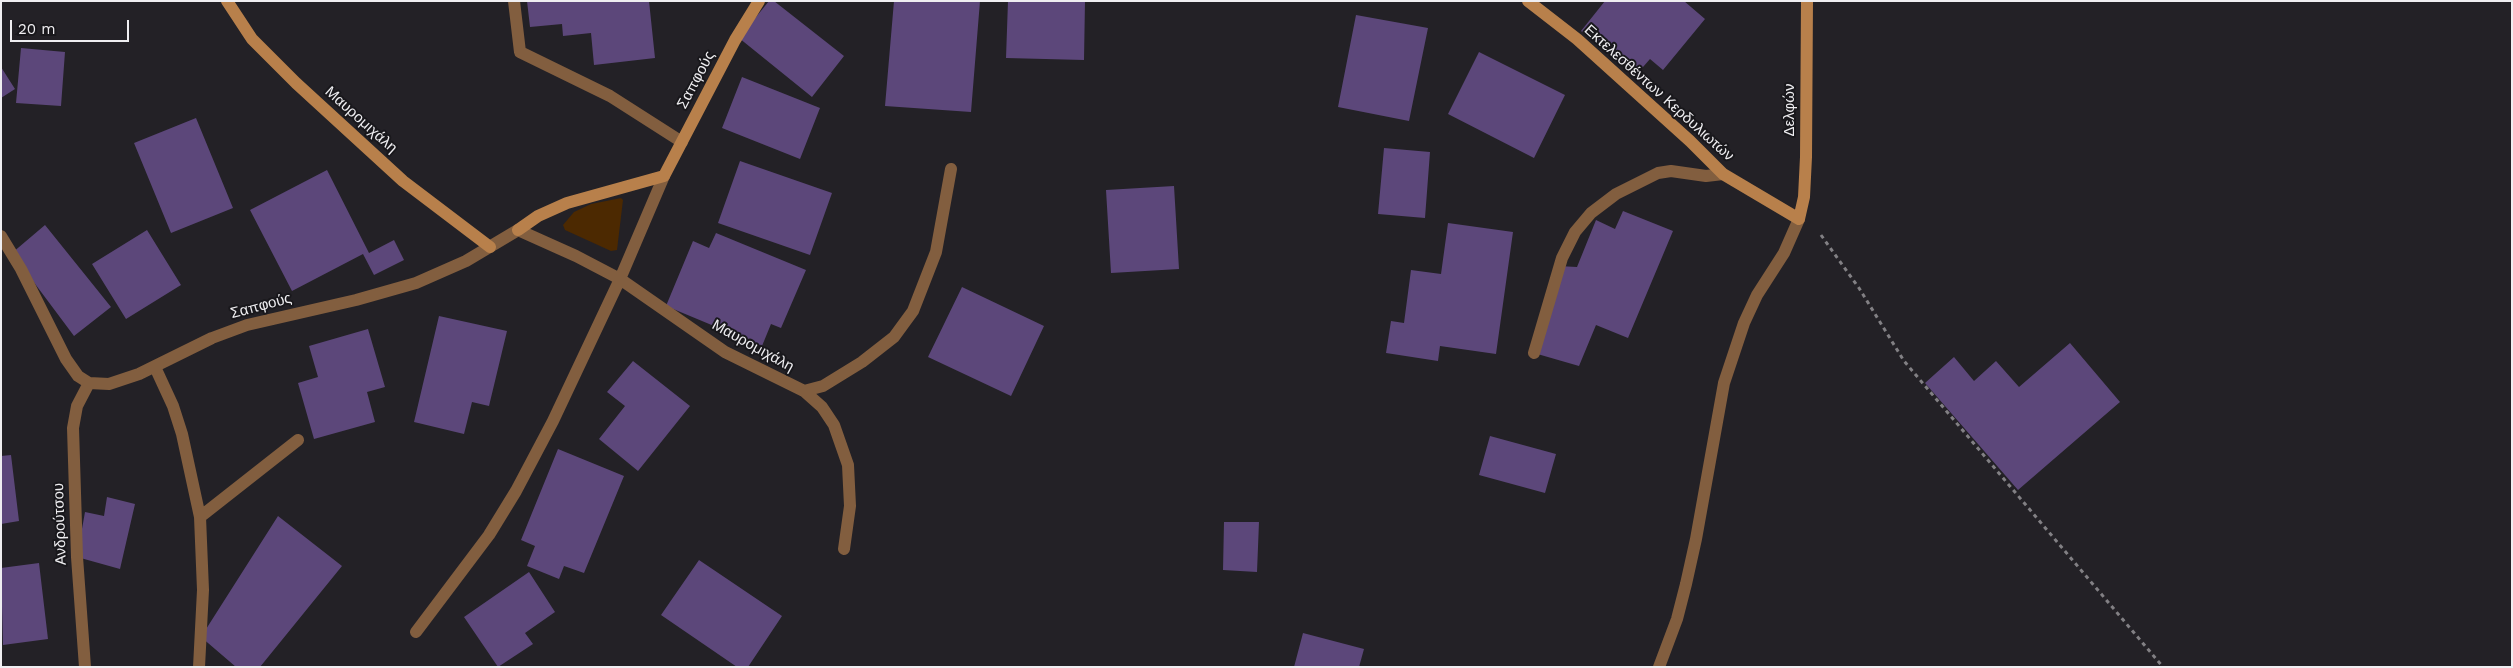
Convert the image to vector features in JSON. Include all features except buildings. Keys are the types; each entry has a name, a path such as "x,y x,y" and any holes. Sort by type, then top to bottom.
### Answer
{"street":[{"name":"Μαυρομιχάλη","path":"227,1 252,39 296,82 403,181 490,247"},
{"path":"514,1 520,52 610,96 682,142"},
{"name":"Σαπφούς","path":"416,632 489,535 516,491 553,421 620,279 664,176 735,40 759,1"},
{"name":"Εκτελεσθέντων Κερδυλιωτών","path":"1528,1 1592,52 1690,141 1723,174 1799,219"},
{"name":"Δελφών","path":"1799,219 1804,197 1806,157 1807,1"},
{"name":"Μαυρομιχάλη","path":"518,230 576,256 620,279 725,352 804,391 823,386 862,362 894,337 913,311 936,252 951,168"},
{"path":"1534,353 1562,258 1575,232 1591,213 1620,191 1658,173 1671,171 1706,176 1723,174"},
{"name":"Σαπφούς","path":"155,367 230,331 416,283 445,271 490,247 538,216 567,203 664,176"},
{"path":"1658,667 1677,619 1688,575 1724,382 1757,295 1784,252 1799,219"},
{"path":"1,236 21,269 69,364 78,376 89,383 110,384 155,367 173,406 182,434 200,517 203,590 199,667"},
{"name":"Ανδρούτσου","path":"85,667 77,557 73,428 77,406 89,383"},
{"path":"804,391 822,408 834,425 848,465 850,506 844,549"},
{"path":"200,517 298,440"}],"path":[{"path":"1799,219 1825,239 1859,288 1904,361 2163,667"}],"shaded area":[{"path":"621,198 623,200 617,250 611,251 565,230 563,225 574,212 591,204"}]}
